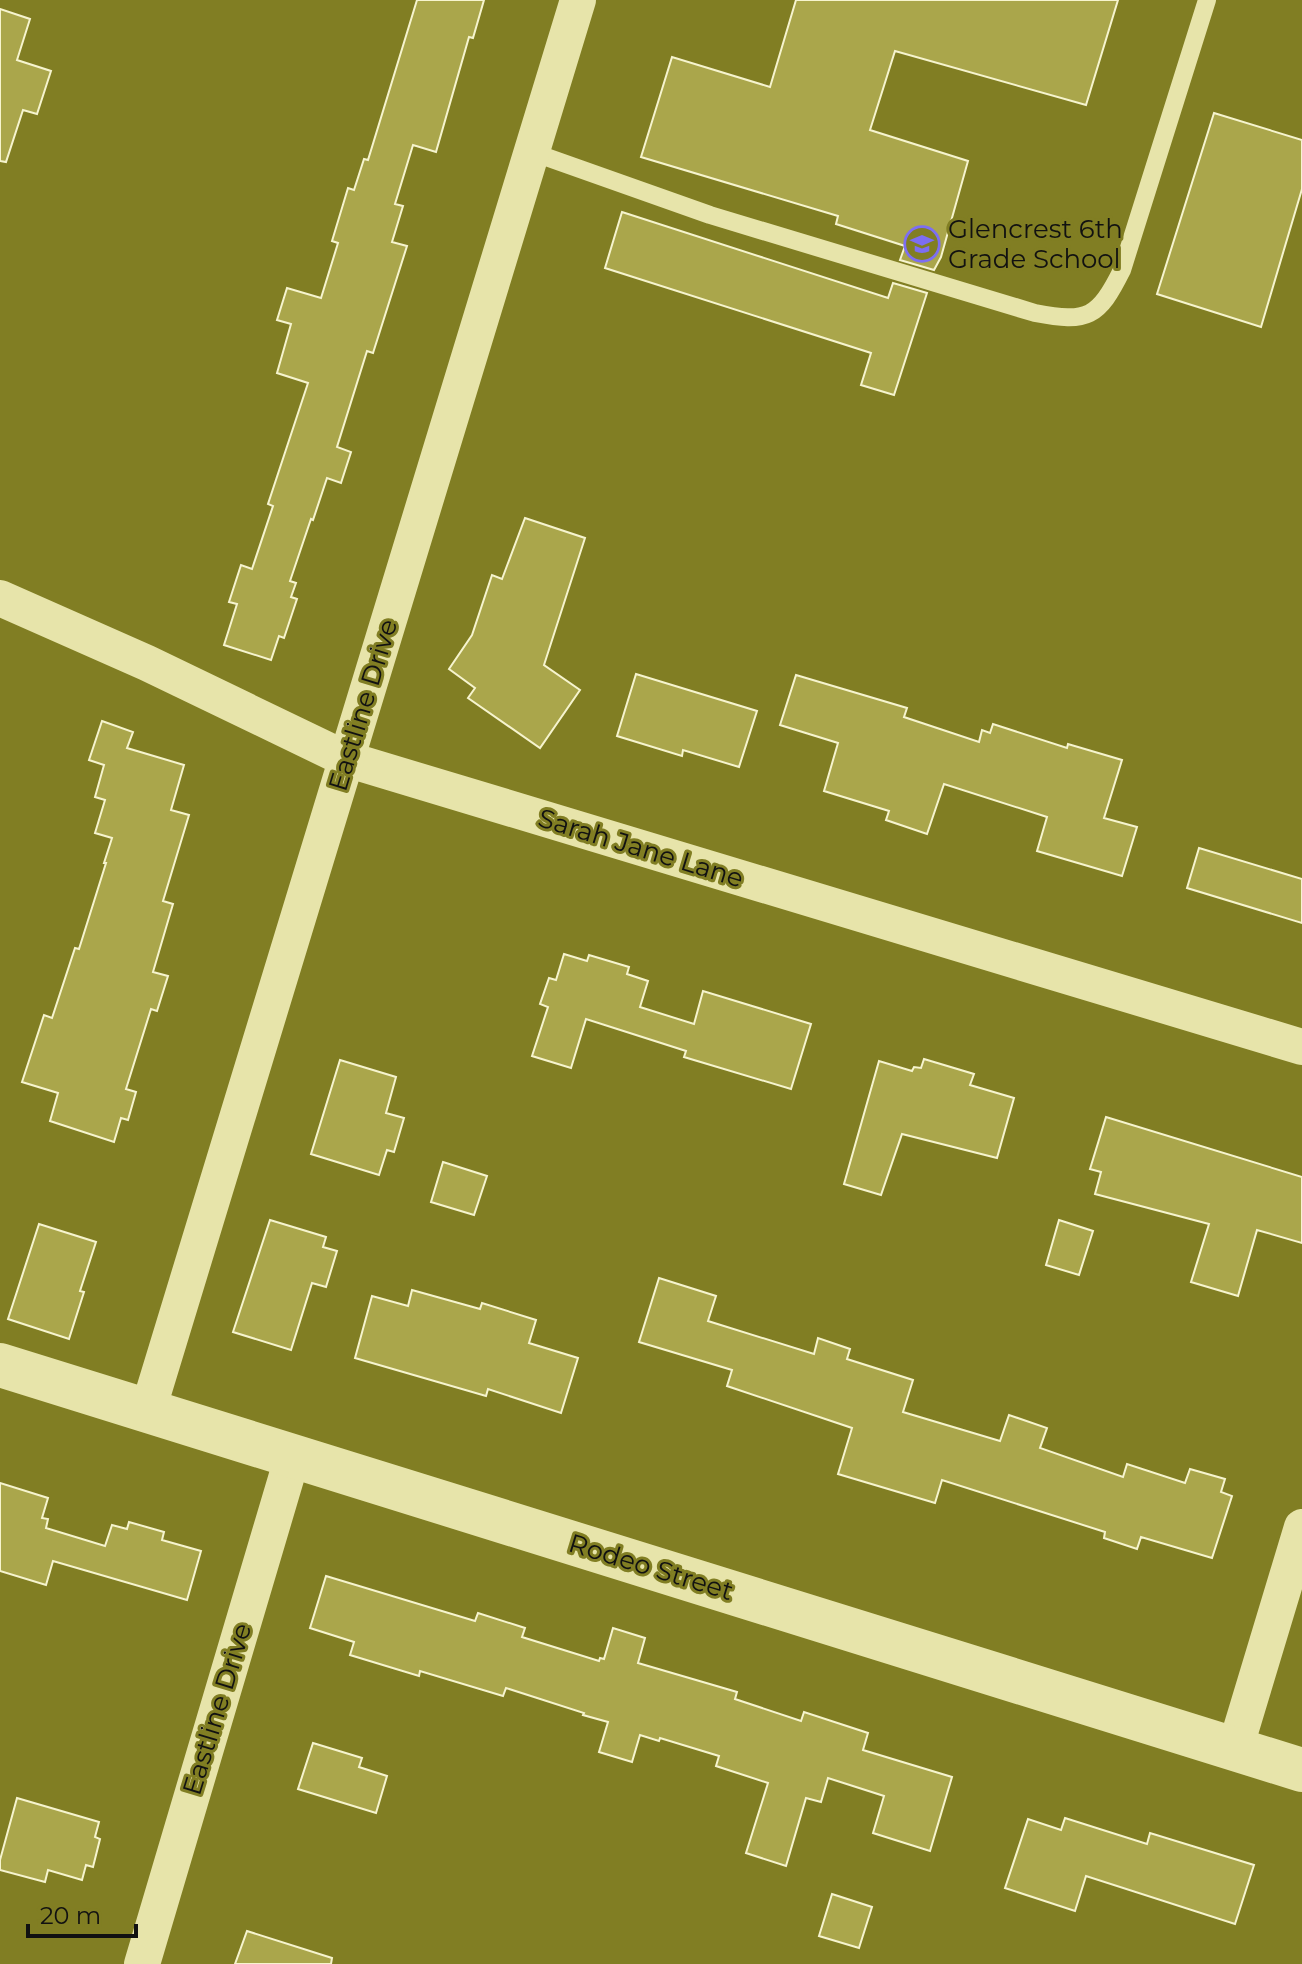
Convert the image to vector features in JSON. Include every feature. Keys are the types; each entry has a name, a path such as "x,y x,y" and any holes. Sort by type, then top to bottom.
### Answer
{"street":[{"name":"Eastline Drive","path":"148,1410 578,0"},
{"name":"Sarah Jane Lane","path":"0,598 147,663 346,759 1302,1047"},
{"name":"Rodeo Street","path":"0,1365 1302,1770"},
{"name":"Eastline Drive","path":"142,1964 293,1455"},
{"path":"1235,1749 1302,1527"}],"lane":[{"path":"532,152 710,215 1035,313 1067,319 1091,314 1106,302 1122,270 1207,0"}],"building":[{"path":"417,0 484,0 473,38 469,37 436,152 413,145 395,204 403,206 392,242 407,246 373,353 367,351 337,447 351,452 341,483 327,478 311,519 290,581 296,583 291,597 297,599 284,638 279,636 271,660 224,645 237,604 229,602 241,565 252,569 273,506 268,504 308,383 277,373 291,324 277,320 287,288 321,298 338,243 332,241 348,188 354,190 364,159 368,160"},
{"path":"796,0 1118,0 1086,105 895,51 870,130 968,161 941,257 934,270 900,260 905,246 836,224 838,216 641,157 672,57 770,87"},
{"path":"0,9 30,19 17,60 51,71 37,114 23,110 6,162 0,161"},
{"path":"1214,113 1302,140 1302,189 1261,327 1157,294"},
{"path":"622,212 888,298 893,283 927,293 894,395 861,385 871,353 605,268"},
{"path":"525,518 585,538 544,665 580,690 540,748 468,698 475,688 449,669 472,635 492,575 502,579"},
{"path":"636,674 757,711 739,767 683,750 682,756 617,736"},
{"path":"796,675 907,708 904,717 979,742 982,730 990,733 993,724 1067,748 1068,744 1122,760 1104,818 1137,827 1122,876 1037,851 1047,817 944,784 927,834 886,820 889,811 824,791 838,743 780,725"},
{"path":"102,721 133,732 127,748 184,765 171,810 189,815 163,901 173,904 153,972 168,976 157,1011 151,1009 126,1089 136,1092 128,1120 121,1118 114,1142 50,1121 58,1093 22,1082 44,1015 52,1018 75,948 79,949 112,838 95,833 105,800 95,797 104,765 89,760"},
{"path":"1199,848 1302,879 1302,923 1187,888"},
{"path":"564,954 587,961 589,955 629,967 627,974 648,981 640,1007 694,1024 703,991 811,1024 791,1089 684,1057 686,1051 586,1019 571,1068 532,1056 548,1007 540,1004 549,978 556,980"},
{"path":"924,1059 974,1074 970,1085 1014,1098 997,1158 902,1134 881,1195 844,1184 879,1061 912,1071 914,1067 921,1068"},
{"path":"340,1060 396,1077 386,1113 404,1118 394,1152 387,1150 379,1175 311,1154"},
{"path":"1106,1117 1302,1177 1302,1243 1257,1230 1238,1296 1191,1282 1209,1224 1095,1194 1101,1172 1090,1169"},
{"path":"443,1162 487,1176 474,1215 431,1202"},
{"path":"270,1220 326,1237 323,1247 337,1251 326,1287 312,1283 291,1350 233,1332"},
{"path":"1059,1220 1093,1231 1079,1275 1046,1265"},
{"path":"39,1224 96,1242 69,1339 8,1319"},
{"path":"659,1278 716,1296 708,1321 814,1354 818,1338 850,1349 847,1359 913,1380 903,1412 1000,1441 1009,1415 1047,1428 1040,1448 1123,1477 1127,1464 1185,1483 1190,1469 1225,1479 1221,1492 1232,1496 1212,1558 1141,1537 1137,1549 1104,1538 1105,1532 942,1480 935,1503 838,1474 852,1428 727,1386 732,1370 639,1342"},
{"path":"412,1290 480,1309 482,1303 536,1320 529,1343 578,1358 561,1413 488,1389 486,1396 355,1358 372,1296 408,1306"},
{"path":"0,1483 48,1498 42,1518 48,1519 46,1528 105,1546 112,1525 127,1529 129,1522 164,1532 162,1540 201,1551 187,1600 53,1561 46,1585 0,1571"},
{"path":"326,1576 475,1621 478,1613 525,1628 522,1637 599,1661 600,1658 604,1659 613,1628 645,1638 638,1663 737,1692 735,1699 801,1721 804,1712 868,1733 863,1750 952,1777 930,1851 873,1833 884,1796 828,1778 821,1802 806,1798 786,1866 746,1853 768,1783 716,1766 719,1756 660,1738 659,1741 640,1735 632,1762 599,1752 608,1722 506,1688 503,1696 420,1671 419,1676 350,1655 354,1642 310,1628"},
{"path":"313,1743 362,1758 359,1767 387,1776 376,1813 298,1789"},
{"path":"17,1798 99,1822 95,1837 100,1839 93,1867 86,1865 82,1880 48,1870 45,1882 0,1870"},
{"path":"1065,1818 1147,1844 1150,1833 1254,1865 1235,1924 1086,1876 1075,1911 1005,1888 1028,1819 1061,1830"},
{"path":"832,1894 872,1907 859,1948 819,1936"},
{"path":"247,1931 332,1958 331,1964 235,1964"}],"place":[{"name":"Glencrest 6th Grade School","path":"922,244"}]}
